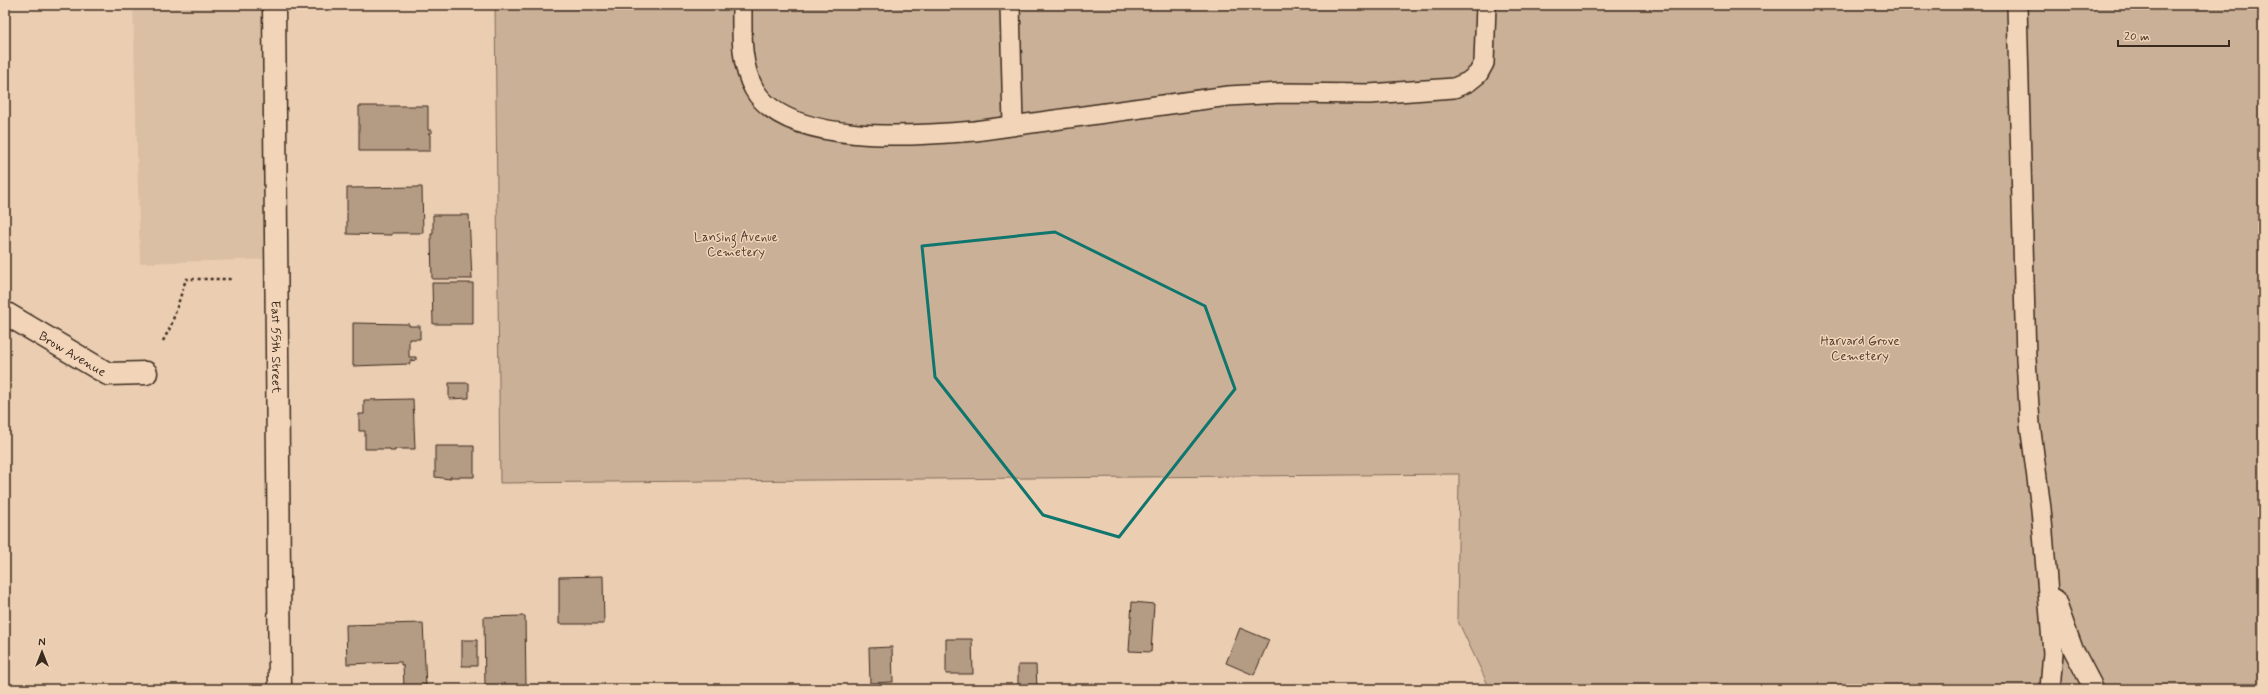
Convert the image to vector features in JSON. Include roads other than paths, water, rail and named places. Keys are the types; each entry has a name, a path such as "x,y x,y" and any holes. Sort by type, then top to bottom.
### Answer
{"street":[{"name":"East 55th Street","path":"274,5 280,689"},
{"name":"Brow Avenue","path":"5,314 108,374 146,373"}],"lane":[{"path":"742,5 744,58 754,89 777,112 793,121 822,129 888,135 935,134 1064,120 1146,106 1228,96 1280,93 1369,94 1454,88 1468,82 1478,74 1484,63 1486,5"},
{"path":"1010,5 1013,125"},
{"path":"2017,5 2026,359 2030,424 2041,509 2053,653 2050,689"},
{"path":"2046,575 2073,649 2094,689"}],"park label":[{"name":"Lansing Avenue Cemetery","path":"736,244"},
{"name":"Harvard Grove Cemetery","path":"1860,348"}]}
